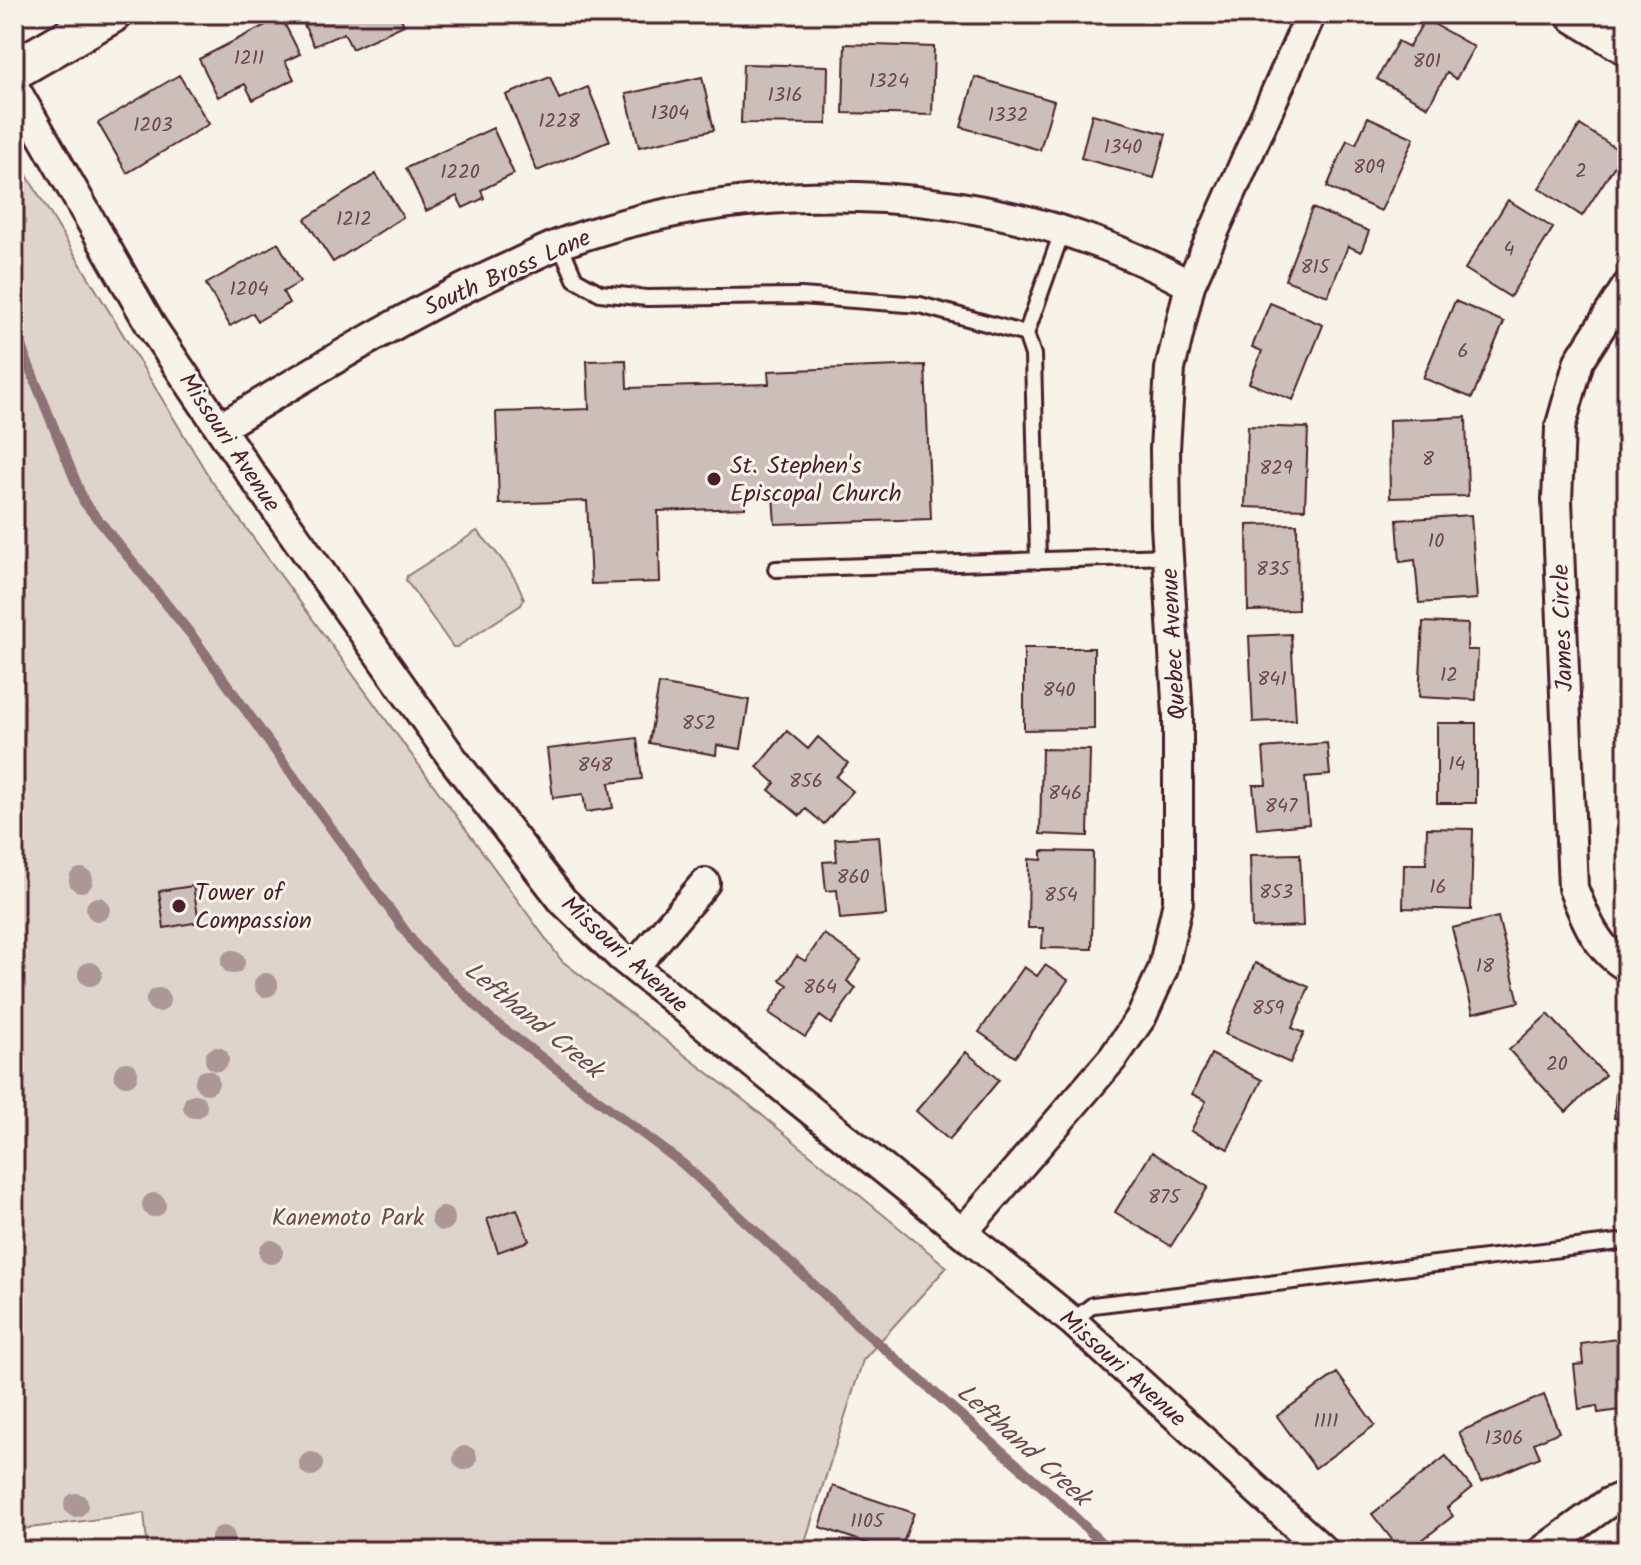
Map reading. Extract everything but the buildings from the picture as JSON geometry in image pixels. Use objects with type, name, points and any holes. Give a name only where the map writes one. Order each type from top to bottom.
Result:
[{"type":"street","points":[[14,70],[111,14]]},
{"type":"street","name":"Quebec Avenue","points":[[963,1232],[1113,1058],[1142,1016],[1163,969],[1178,902],[1178,716],[1165,449],[1170,369],[1190,285],[1311,14]]},
{"type":"street","points":[[1576,14],[1627,45]]},
{"type":"street","name":"Missouri Avenue","points":[[14,87],[151,326],[244,464],[453,759],[563,901],[634,967],[1072,1321],[1324,1551]]},
{"type":"street","name":"South Bross Lane","points":[[221,427],[443,297],[560,244],[667,212],[770,198],[875,197],[977,209],[1062,232],[1190,285]]},
{"type":"street","name":"James Circle","points":[[1627,286],[1579,361],[1560,428],[1557,500],[1573,888],[1589,929],[1617,961],[1627,967]]},
{"type":"street","points":[[634,967],[705,883]]},
{"type":"street","points":[[1542,1551],[1608,1503],[1627,1495]]},
{"type":"lane","points":[[1038,561],[1033,355],[1026,334],[1062,232]]},
{"type":"lane","points":[[560,244],[575,279],[600,293],[647,298],[801,296],[920,305],[1026,334]]},
{"type":"lane","points":[[776,569],[1168,556]]},
{"type":"lane","points":[[1072,1321],[1093,1305],[1627,1241]]},
{"type":"green space","name":"Kanemoto Park","points":[[14,154],[211,480],[562,961],[746,1102],[947,1267],[863,1360],[802,1551],[148,1551],[144,1513],[14,1530]]},
{"type":"green space","points":[[477,531],[498,554],[524,599],[521,605],[453,647],[406,580],[407,576]]},
{"type":"waterway","name":"Lefthand Creek","points":[[14,329],[84,502],[193,637],[416,946],[489,1018],[683,1164],[864,1331],[1052,1495],[1110,1551]]},
{"type":"place","name":"St. Stephen's Episcopal Church","points":[[714,479]]},
{"type":"place","name":"Tower of Compassion","points":[[179,906]]}]
